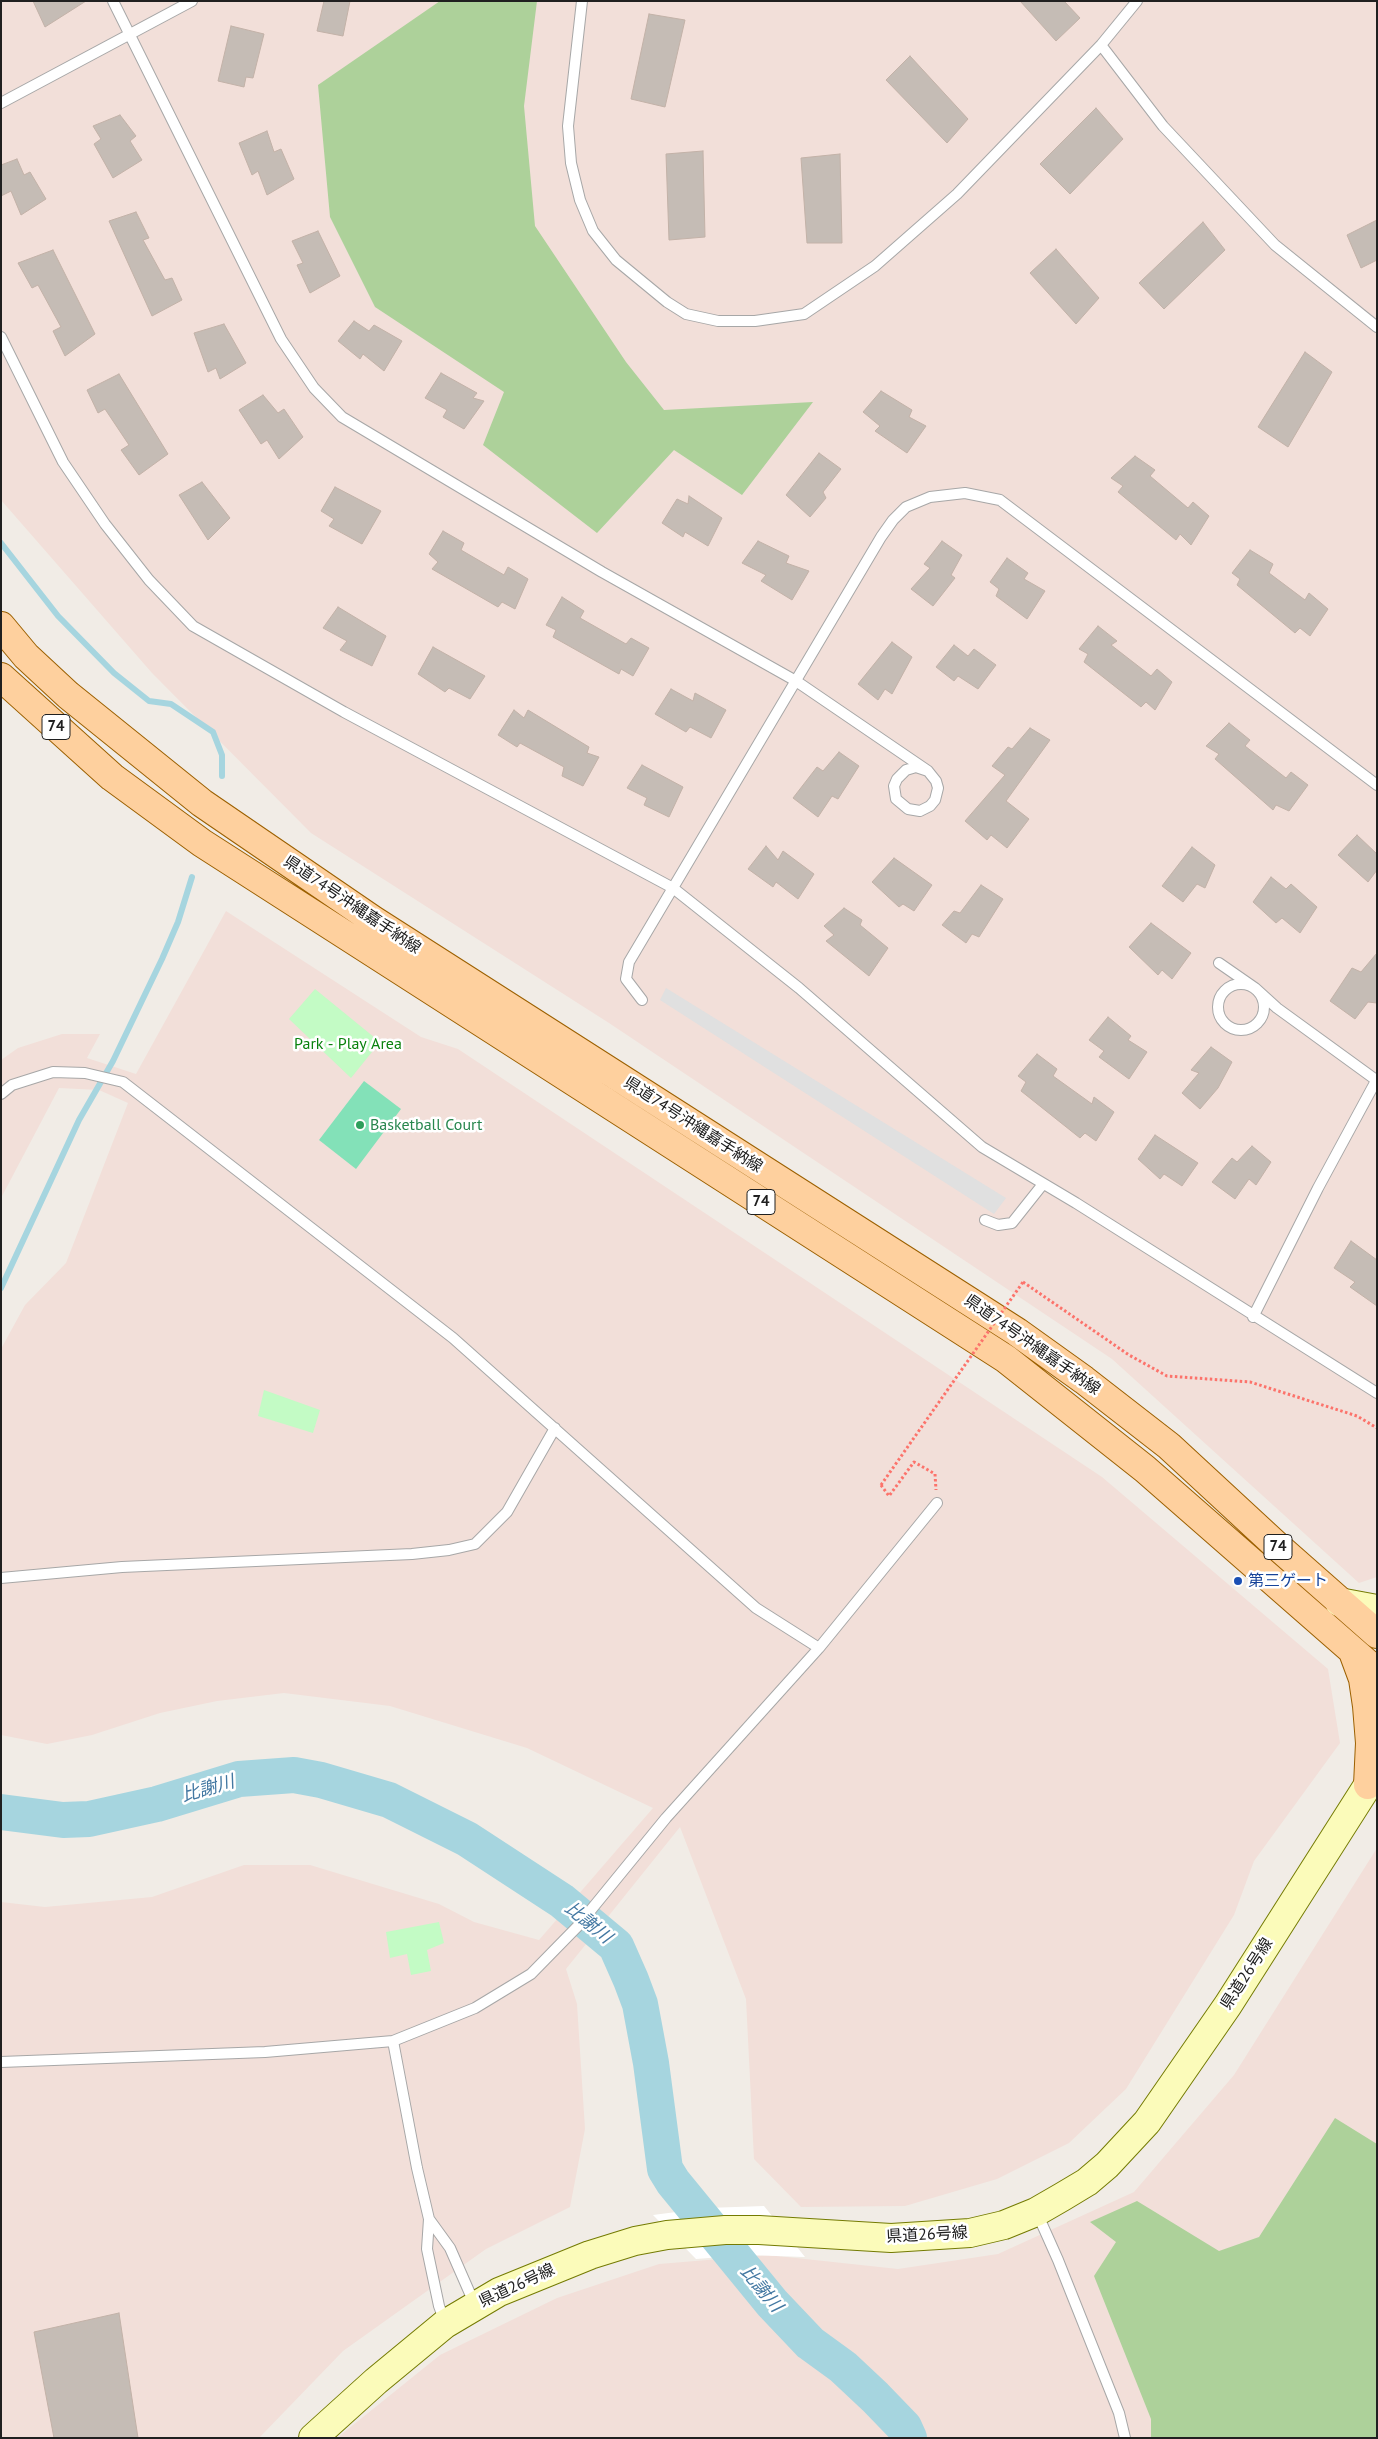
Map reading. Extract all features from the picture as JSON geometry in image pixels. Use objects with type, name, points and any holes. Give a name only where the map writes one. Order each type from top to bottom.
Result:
[{"type":"main road","name":"県道74号沖縄嘉手納線","points":[[1,626],[26,656],[75,701],[202,803],[373,920],[1018,1332],[1169,1446],[1339,1602],[1377,1634]]},
{"type":"main road","points":[[1,675],[26,656]]},
{"type":"main road","name":"県道74号沖縄嘉手納線","points":[[1,675],[112,777],[202,843],[1006,1359],[1145,1468],[1377,1672]]},
{"type":"main road","points":[[1339,1602],[1377,1609]]},
{"type":"main road","points":[[1353,1652],[1363,1679],[1367,1706],[1372,1778]]},
{"type":"main road","name":"県道26号線","points":[[313,2438],[376,2381],[446,2324],[475,2305],[567,2263],[636,2241],[667,2235],[726,2230],[891,2238],[970,2233],[1004,2224],[1036,2212],[1087,2182],[1126,2147],[1147,2122],[1228,2005],[1372,1778]]},
{"type":"lane","points":[[113,1],[281,338],[314,388],[342,417],[602,572],[796,680],[928,771],[936,781],[938,788],[935,800],[930,806],[916,811],[908,809],[899,803],[894,786],[899,774],[916,767],[928,771]]},
{"type":"lane","points":[[1,102],[130,36],[192,1]]},
{"type":"lane","points":[[582,1],[568,126],[571,163],[580,200],[593,231],[616,260],[667,302],[686,314],[718,321],[755,321],[804,314],[876,266],[957,194],[1101,45],[1137,1]]},
{"type":"lane","points":[[1101,45],[1163,126],[1275,245],[1377,327]]},
{"type":"lane","points":[[1,337],[63,462],[105,524],[149,580],[193,626],[344,712],[673,888],[799,988],[982,1147],[1377,1393]]},
{"type":"lane","points":[[642,1000],[626,979],[629,962],[893,520],[906,507],[930,497],[965,493],[1000,500],[1377,785]]},
{"type":"lane","points":[[1220,963],[1277,1008],[1377,1079],[1318,1188],[1253,1317]]},
{"type":"lane","points":[[1237,985],[1254,988],[1263,998],[1262,1017],[1256,1026],[1244,1030],[1229,1026],[1219,1013],[1220,998],[1225,991],[1237,985]]},
{"type":"lane","points":[[1,1094],[12,1085],[53,1072],[85,1073],[123,1082],[454,1338],[756,1608],[819,1648]]},
{"type":"lane","points":[[985,1220],[998,1225],[1012,1223],[1044,1184]]},
{"type":"lane","points":[[1,1578],[122,1567],[412,1554],[448,1550],[475,1544],[508,1512],[554,1428]]},
{"type":"lane","points":[[1,2062],[265,2052],[393,2041],[474,2008],[531,1974],[577,1927],[666,1818],[819,1648],[937,1503]]},
{"type":"lane","points":[[393,2041],[417,2168],[429,2219],[427,2249],[439,2306],[446,2324]]},
{"type":"lane","points":[[1036,2212],[1058,2260],[1119,2413],[1125,2438]]},
{"type":"lane","points":[[429,2219],[450,2248],[475,2305]]},
{"type":"path","points":[[937,1503],[935,1474],[914,1462],[889,1496],[881,1485],[1023,1282],[1128,1354],[1167,1376],[1250,1382],[1357,1416],[1377,1428]]},
{"type":"shaded area","points":[[1,1],[1377,1],[1377,1577],[1359,1583],[1112,1359],[609,1023],[311,833],[152,673],[1,500]]},
{"type":"shaded area","points":[[226,911],[421,1037],[458,1049],[1102,1477],[1328,1669],[1340,1743],[1254,1861],[1234,1915],[1126,2089],[1069,2143],[997,2179],[905,2206],[801,2207],[754,2159],[746,1999],[680,1827],[566,1969],[577,2004],[585,2129],[570,2207],[486,2249],[343,2351],[259,2438],[1,2438],[1,1902],[45,1907],[152,1897],[244,1865],[310,1865],[439,1904],[474,1922],[539,1940],[653,1808],[527,1748],[390,1706],[284,1693],[217,1701],[160,1713],[92,1735],[47,1744],[1,1735],[1,1349],[25,1305],[66,1263],[128,1103],[99,1090],[59,1088],[1,1198],[1,1060],[18,1048],[62,1034],[100,1034],[87,1058],[136,1074]]},
{"type":"shaded area","points":[[666,988],[1006,1198],[994,1214],[660,1000]]},
{"type":"shaded area","points":[[1377,1848],[1377,2438],[337,2438],[440,2355],[557,2298],[659,2264],[768,2255],[898,2269],[998,2254],[1134,2192],[1234,2075]]},
{"type":"green space","points":[[440,1],[537,1],[524,106],[535,226],[626,362],[664,410],[813,402],[742,495],[674,450],[597,533],[483,445],[504,392],[375,307],[330,217],[318,85]]},
{"type":"green space","name":"Park - Play Area","points":[[315,989],[380,1042],[351,1078],[289,1019]]},
{"type":"green space","name":"Basketball Court","points":[[364,1081],[401,1109],[356,1169],[319,1140]]},
{"type":"green space","points":[[264,1390],[320,1410],[313,1433],[258,1416]]},
{"type":"green space","points":[[439,1922],[444,1943],[427,1950],[431,1971],[411,1975],[407,1954],[390,1958],[386,1932]]},
{"type":"green space","points":[[1335,2118],[1377,2144],[1377,2438],[1151,2438],[1151,2419],[1094,2276],[1116,2242],[1090,2222],[1137,2201],[1219,2251],[1259,2237]]},
{"type":"pier","points":[[764,2206],[805,2257],[747,2255],[696,2259],[653,2215],[707,2208]]},
{"type":"building","points":[[33,1],[86,1],[45,27]]},
{"type":"building","points":[[324,1],[350,1],[343,36],[317,31]]},
{"type":"building","points":[[1020,1],[1064,1],[1080,18],[1056,41]]},
{"type":"building","points":[[649,14],[685,20],[665,107],[631,99]]},
{"type":"building","points":[[231,26],[264,34],[253,78],[246,77],[244,87],[218,81]]},
{"type":"building","points":[[910,56],[968,119],[947,143],[886,80]]},
{"type":"building","points":[[1096,108],[1123,139],[1070,194],[1040,164]]},
{"type":"building","points":[[120,115],[136,136],[130,141],[142,160],[113,178],[94,144],[101,139],[93,126]]},
{"type":"building","points":[[267,131],[274,152],[281,149],[294,179],[267,195],[258,171],[252,175],[239,143]]},
{"type":"building","points":[[703,151],[705,237],[669,240],[666,154]]},
{"type":"building","points":[[840,154],[842,243],[807,243],[801,158]]},
{"type":"building","points":[[17,159],[24,175],[30,172],[46,199],[21,215],[11,191],[1,196],[1,165]]},
{"type":"building","points":[[136,212],[149,238],[143,240],[165,280],[172,278],[182,300],[152,316],[109,221]]},
{"type":"building","points":[[1377,220],[1377,260],[1361,268],[1347,235]]},
{"type":"building","points":[[1203,222],[1225,250],[1164,309],[1139,283]]},
{"type":"building","points":[[318,231],[340,276],[310,293],[297,265],[303,263],[292,241]]},
{"type":"building","points":[[1056,249],[1099,298],[1076,324],[1030,273]]},
{"type":"building","points":[[53,250],[95,334],[65,356],[53,331],[61,327],[38,285],[32,288],[18,263]]},
{"type":"building","points":[[354,321],[369,331],[374,325],[402,341],[384,371],[363,354],[360,359],[338,341]]},
{"type":"building","points":[[224,324],[246,363],[220,379],[216,368],[208,372],[194,333]]},
{"type":"building","points":[[1305,352],[1332,372],[1288,447],[1258,427]]},
{"type":"building","points":[[441,373],[477,393],[473,398],[484,401],[464,429],[443,417],[447,410],[425,398]]},
{"type":"building","points":[[119,374],[168,454],[139,475],[121,450],[129,445],[105,409],[98,413],[87,390]]},
{"type":"building","points":[[881,391],[912,410],[909,417],[926,426],[907,453],[875,431],[880,426],[863,412]]},
{"type":"building","points":[[263,395],[278,413],[284,409],[303,437],[279,459],[267,440],[261,444],[239,410]]},
{"type":"building","points":[[819,453],[841,469],[823,492],[826,498],[810,517],[786,495]]},
{"type":"building","points":[[1135,456],[1155,470],[1150,476],[1188,508],[1193,502],[1209,516],[1191,545],[1180,534],[1176,540],[1118,492],[1123,486],[1111,478]]},
{"type":"building","points":[[202,482],[230,518],[208,540],[179,495]]},
{"type":"building","points":[[335,487],[381,511],[362,544],[329,526],[334,519],[321,511]]},
{"type":"building","points":[[689,496],[722,518],[708,546],[685,532],[683,537],[662,523],[677,499],[688,504]]},
{"type":"building","points":[[443,531],[464,543],[461,550],[504,575],[508,567],[528,579],[515,609],[502,602],[498,607],[432,569],[438,562],[429,554]]},
{"type":"building","points":[[758,541],[789,556],[786,563],[809,571],[792,600],[761,581],[766,575],[742,563]]},
{"type":"building","points":[[942,541],[962,555],[951,575],[955,578],[933,606],[911,589],[930,568],[924,564]]},
{"type":"building","points":[[1250,550],[1273,564],[1269,573],[1305,600],[1309,593],[1328,609],[1310,636],[1300,628],[1295,633],[1237,585],[1240,579],[1232,573]]},
{"type":"building","points":[[1007,558],[1028,573],[1024,579],[1045,591],[1027,619],[996,596],[999,589],[990,582]]},
{"type":"building","points":[[562,597],[584,611],[580,618],[626,644],[631,638],[649,648],[633,676],[621,669],[619,674],[553,637],[556,630],[546,625]]},
{"type":"building","points":[[338,607],[386,636],[372,666],[340,650],[347,641],[323,628]]},
{"type":"building","points":[[1098,626],[1117,641],[1111,645],[1151,676],[1157,669],[1172,682],[1155,710],[1146,702],[1141,707],[1084,662],[1088,654],[1079,649]]},
{"type":"building","points":[[892,642],[912,657],[892,694],[885,689],[878,700],[858,684]]},
{"type":"building","points":[[954,645],[968,656],[974,649],[996,665],[978,689],[958,676],[954,681],[936,667]]},
{"type":"building","points":[[433,647],[485,676],[470,699],[449,688],[445,692],[418,674]]},
{"type":"building","points":[[671,689],[693,701],[695,693],[726,710],[711,738],[690,727],[686,732],[655,714]]},
{"type":"building","points":[[514,710],[524,718],[528,710],[589,747],[587,753],[599,757],[583,786],[562,776],[564,767],[520,743],[517,747],[498,735]]},
{"type":"building","points":[[1229,723],[1250,740],[1245,746],[1286,778],[1291,772],[1308,785],[1289,811],[1276,805],[1273,810],[1215,759],[1219,754],[1206,746]]},
{"type":"building","points":[[1030,728],[1050,740],[1006,801],[1029,819],[1007,848],[991,835],[987,840],[965,821],[1005,775],[992,766],[1008,747],[1012,749]]},
{"type":"building","points":[[839,752],[859,766],[838,799],[832,796],[818,817],[793,798],[817,767],[823,771]]},
{"type":"building","points":[[642,765],[683,787],[669,817],[644,805],[647,798],[627,788]]},
{"type":"building","points":[[1357,835],[1377,854],[1377,870],[1368,882],[1338,855]]},
{"type":"building","points":[[766,846],[778,860],[783,851],[814,874],[798,899],[776,882],[773,887],[748,869]]},
{"type":"building","points":[[1192,847],[1215,865],[1205,888],[1197,884],[1183,902],[1162,886]]},
{"type":"building","points":[[894,858],[932,885],[914,911],[903,904],[899,907],[872,882]]},
{"type":"building","points":[[1271,877],[1286,889],[1291,884],[1317,907],[1300,933],[1282,918],[1276,923],[1253,902]]},
{"type":"building","points":[[981,885],[1003,899],[979,937],[972,934],[966,943],[942,925],[954,911],[960,913]]},
{"type":"building","points":[[844,908],[862,920],[860,925],[888,948],[869,976],[826,941],[834,935],[824,926]]},
{"type":"building","points":[[1151,923],[1191,953],[1172,979],[1162,970],[1158,975],[1129,947]]},
{"type":"building","points":[[1377,953],[1377,1003],[1368,1002],[1355,1019],[1330,1001],[1352,968],[1361,972]]},
{"type":"building","points":[[1108,1017],[1131,1036],[1128,1040],[1147,1052],[1129,1079],[1099,1057],[1104,1051],[1089,1040]]},
{"type":"building","points":[[1211,1047],[1232,1062],[1218,1088],[1200,1109],[1182,1093],[1199,1073],[1191,1070]]},
{"type":"building","points":[[1037,1054],[1057,1069],[1053,1076],[1092,1104],[1094,1097],[1114,1112],[1096,1141],[1085,1133],[1080,1138],[1021,1091],[1026,1082],[1018,1076]]},
{"type":"building","points":[[1155,1135],[1198,1163],[1182,1186],[1164,1174],[1160,1179],[1138,1159]]},
{"type":"building","points":[[1252,1146],[1271,1162],[1256,1185],[1249,1179],[1235,1199],[1212,1182],[1232,1158],[1237,1162]]},
{"type":"building","points":[[1351,1241],[1377,1260],[1377,1306],[1350,1287],[1355,1282],[1334,1268]]},
{"type":"building","points":[[119,2313],[138,2438],[54,2438],[34,2332]]},
{"type":"waterway","points":[[1,543],[58,616],[114,673],[149,701],[171,704],[213,732],[222,755],[222,776]]},
{"type":"waterway","points":[[1,1288],[79,1120],[113,1061],[162,959],[178,922],[192,877]]},
{"type":"waterway","name":"比謝川","points":[[1,1812],[63,1820],[89,1819],[157,1804],[239,1779],[294,1775],[321,1780],[389,1800],[467,1839],[562,1901],[616,1946],[631,1980],[640,2004],[651,2063],[665,2169],[673,2182],[772,2303],[810,2343],[843,2367],[875,2397],[904,2427],[909,2438]]},
{"type":"place","name":"Basketball Court","points":[[360,1125]]},
{"type":"place","name":"第三ゲート","points":[[1238,1581]]}]
